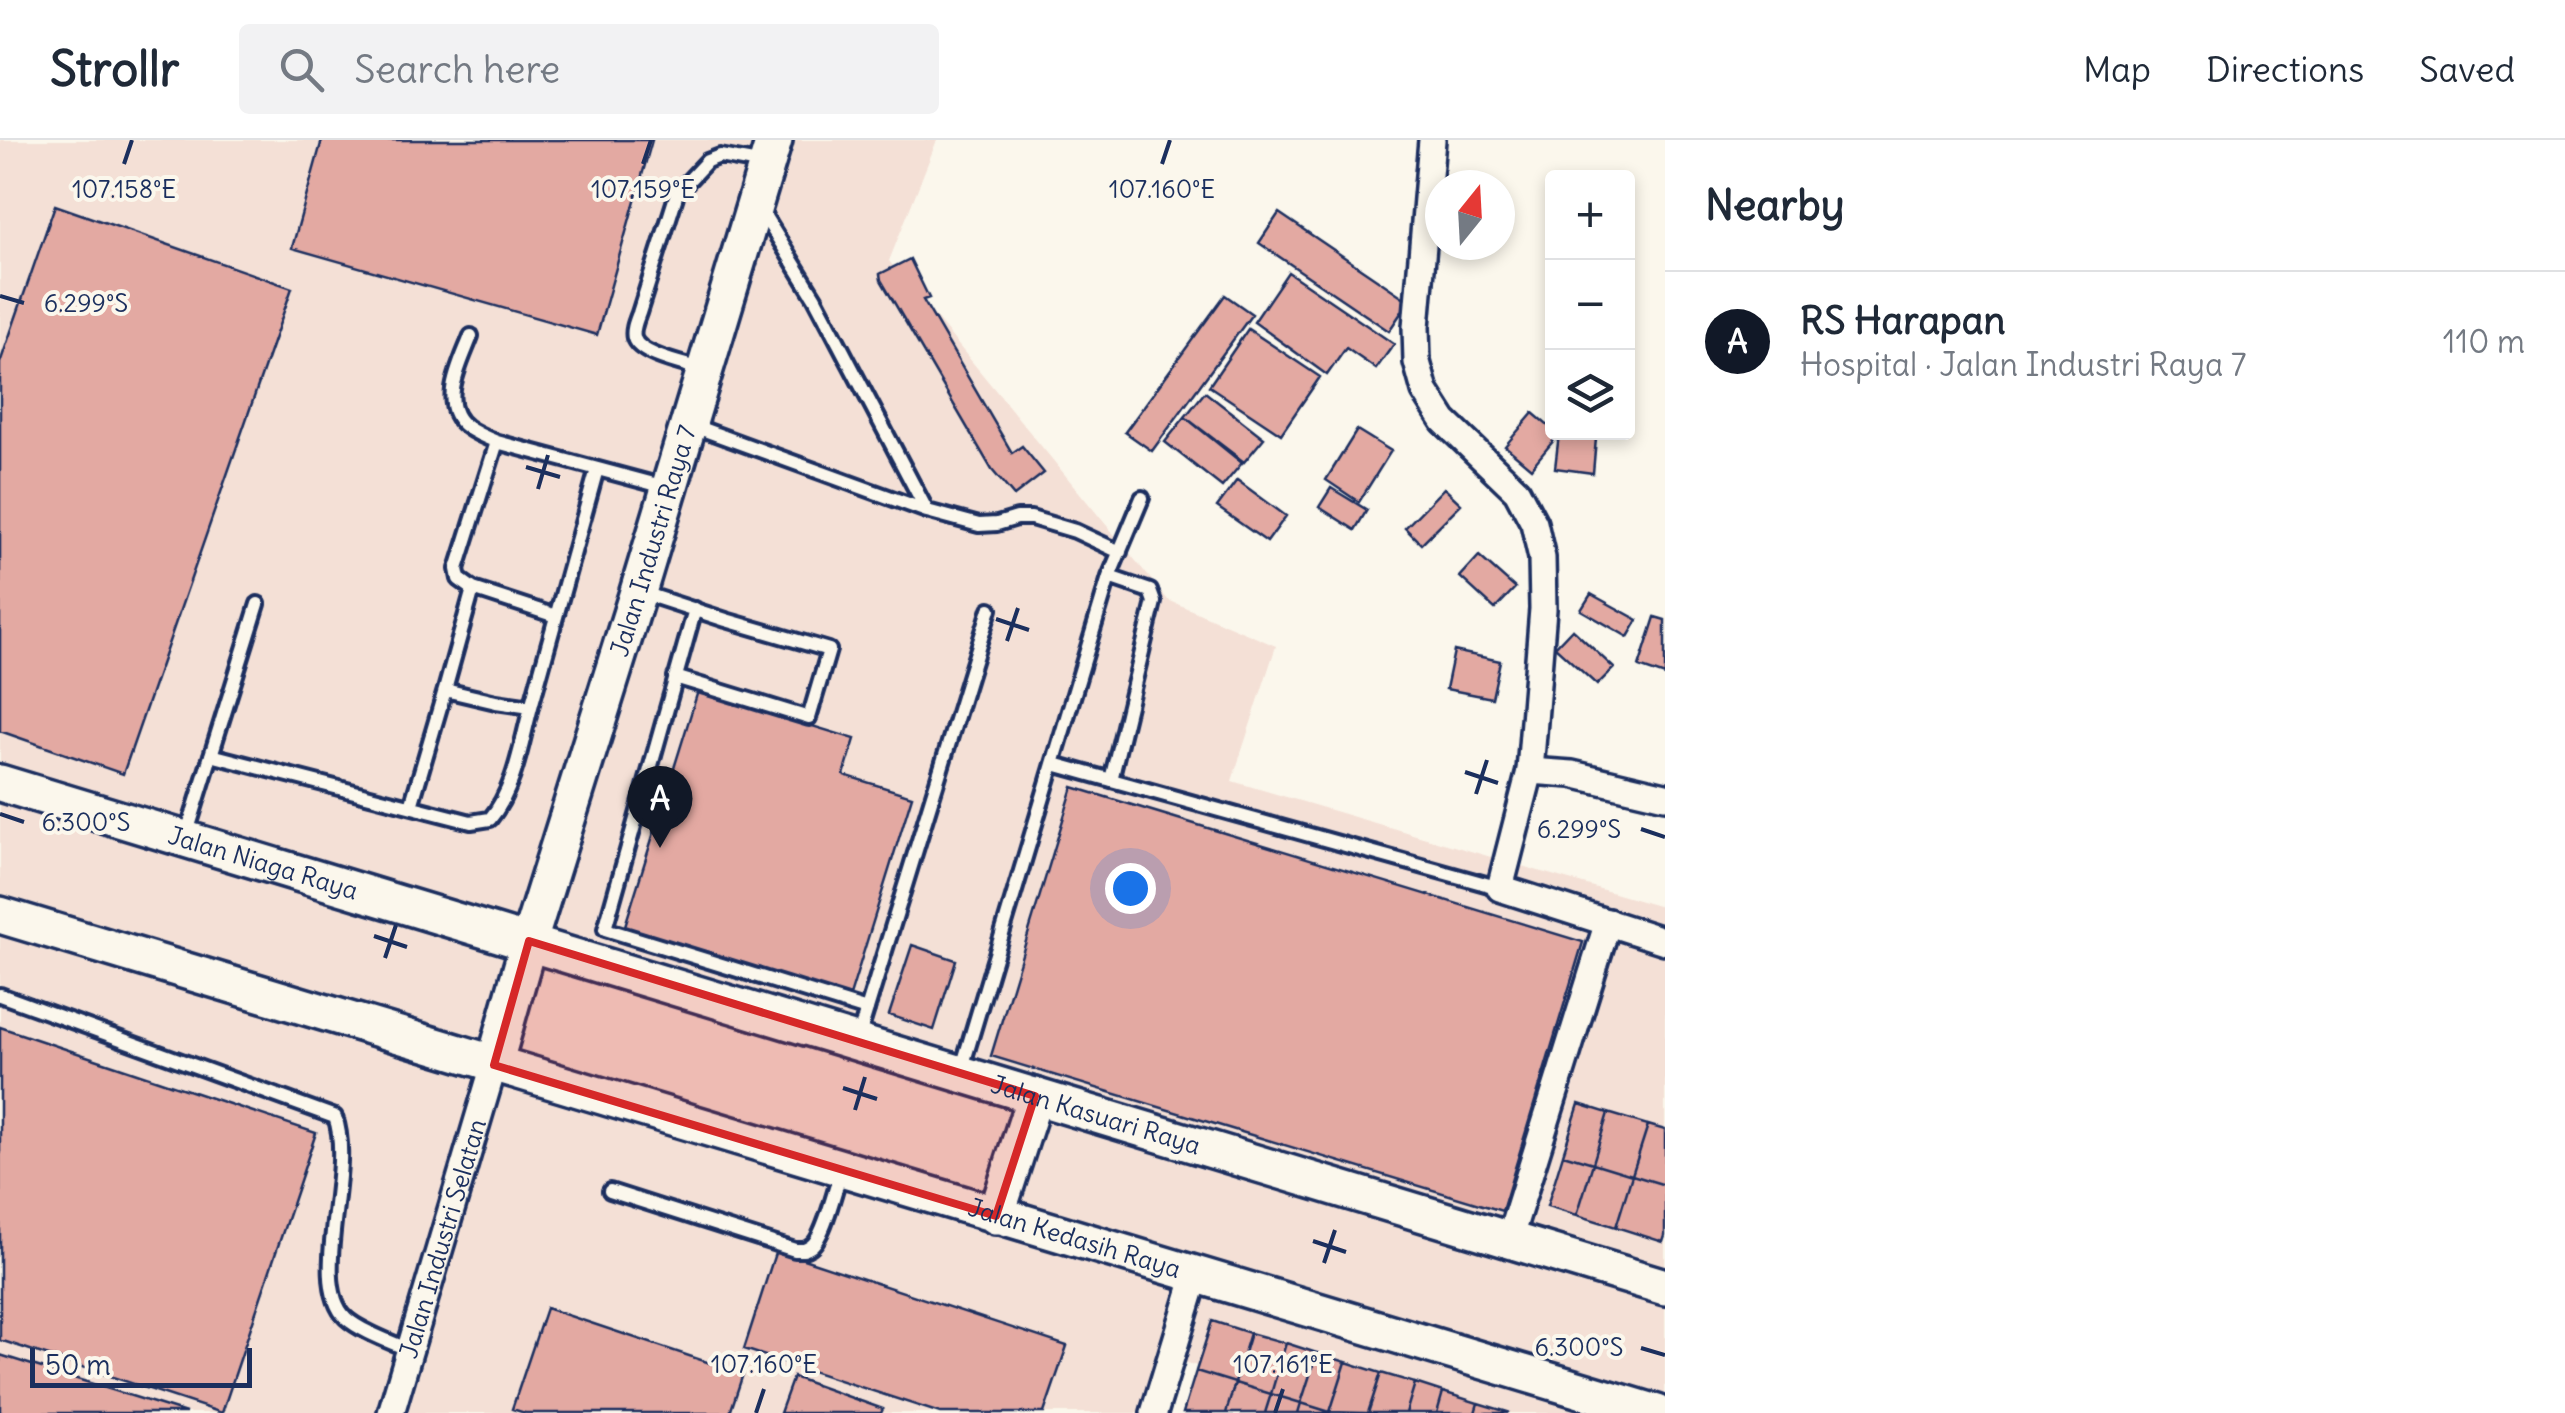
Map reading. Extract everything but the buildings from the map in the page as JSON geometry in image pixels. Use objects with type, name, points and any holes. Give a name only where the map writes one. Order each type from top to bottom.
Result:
[{"type":"main road","name":"Jalan Industri Raya 7","points":[[494,1065],[528,942],[771,152]]},
{"type":"main road","name":"Jalan Niaga Raya","points":[[0,783],[528,942]]},
{"type":"main road","points":[[0,915],[494,1065]]},
{"type":"main road","name":"Jalan Kasuari Raya","points":[[528,942],[862,1026],[960,1074],[1665,1287]]},
{"type":"main road","name":"Jalan Kedasih Raya","points":[[494,1065],[1657,1413]]},
{"type":"main road","points":[[996,1216],[1035,1096]]},
{"type":"street","points":[[1432,140],[1416,327],[1425,392],[1444,421],[1517,491],[1534,523],[1542,558],[1543,609],[1530,771],[1500,888],[1665,942]]},
{"type":"street","points":[[1530,771],[1572,774],[1665,796]]},
{"type":"street","points":[[1508,1240],[1608,922]]},
{"type":"street","name":"Jalan Industri Selatan","points":[[391,1413],[494,1065]]},
{"type":"street","points":[[1154,1413],[1196,1275]]},
{"type":"lane","points":[[704,370],[641,348],[634,341],[633,332],[677,193],[707,161],[720,156],[771,152]]},
{"type":"lane","points":[[755,202],[815,298],[927,511]]},
{"type":"lane","points":[[471,336],[452,398],[453,413],[467,427],[496,442],[668,488]]},
{"type":"lane","points":[[687,424],[927,511],[979,525],[1032,518],[1074,531],[1120,552]]},
{"type":"lane","points":[[496,442],[458,569],[459,579],[473,589],[556,616]]},
{"type":"lane","points":[[211,755],[471,822],[490,819],[508,790],[597,469]]},
{"type":"lane","points":[[960,1074],[1109,576],[1142,498]]},
{"type":"lane","points":[[1109,576],[1150,592],[1154,602],[1112,780]]},
{"type":"lane","points":[[412,806],[473,589]]},
{"type":"lane","points":[[638,592],[829,650],[809,718],[675,677]]},
{"type":"lane","points":[[186,839],[258,604]]},
{"type":"lane","points":[[695,609],[605,930],[862,1026],[990,609]]},
{"type":"lane","points":[[445,690],[531,707]]},
{"type":"lane","points":[[1054,764],[1500,888]]},
{"type":"lane","points":[[0,995],[335,1117],[340,1131],[341,1173],[330,1268],[332,1294],[345,1317],[409,1350]]},
{"type":"lane","points":[[610,1191],[794,1250],[806,1250],[815,1244],[820,1233],[842,1169]]},
{"type":"highlighted area","points":[[529,941],[1035,1096],[996,1216],[494,1065]]},
{"type":"shaded area","points":[[0,140],[937,140],[889,261],[1168,600],[1276,646],[1232,781],[1665,908],[1665,1413],[1348,1413],[1158,1354],[1141,1413],[0,1413]]},
{"type":"place","name":"RS Harapan","points":[[660,848]]}]
